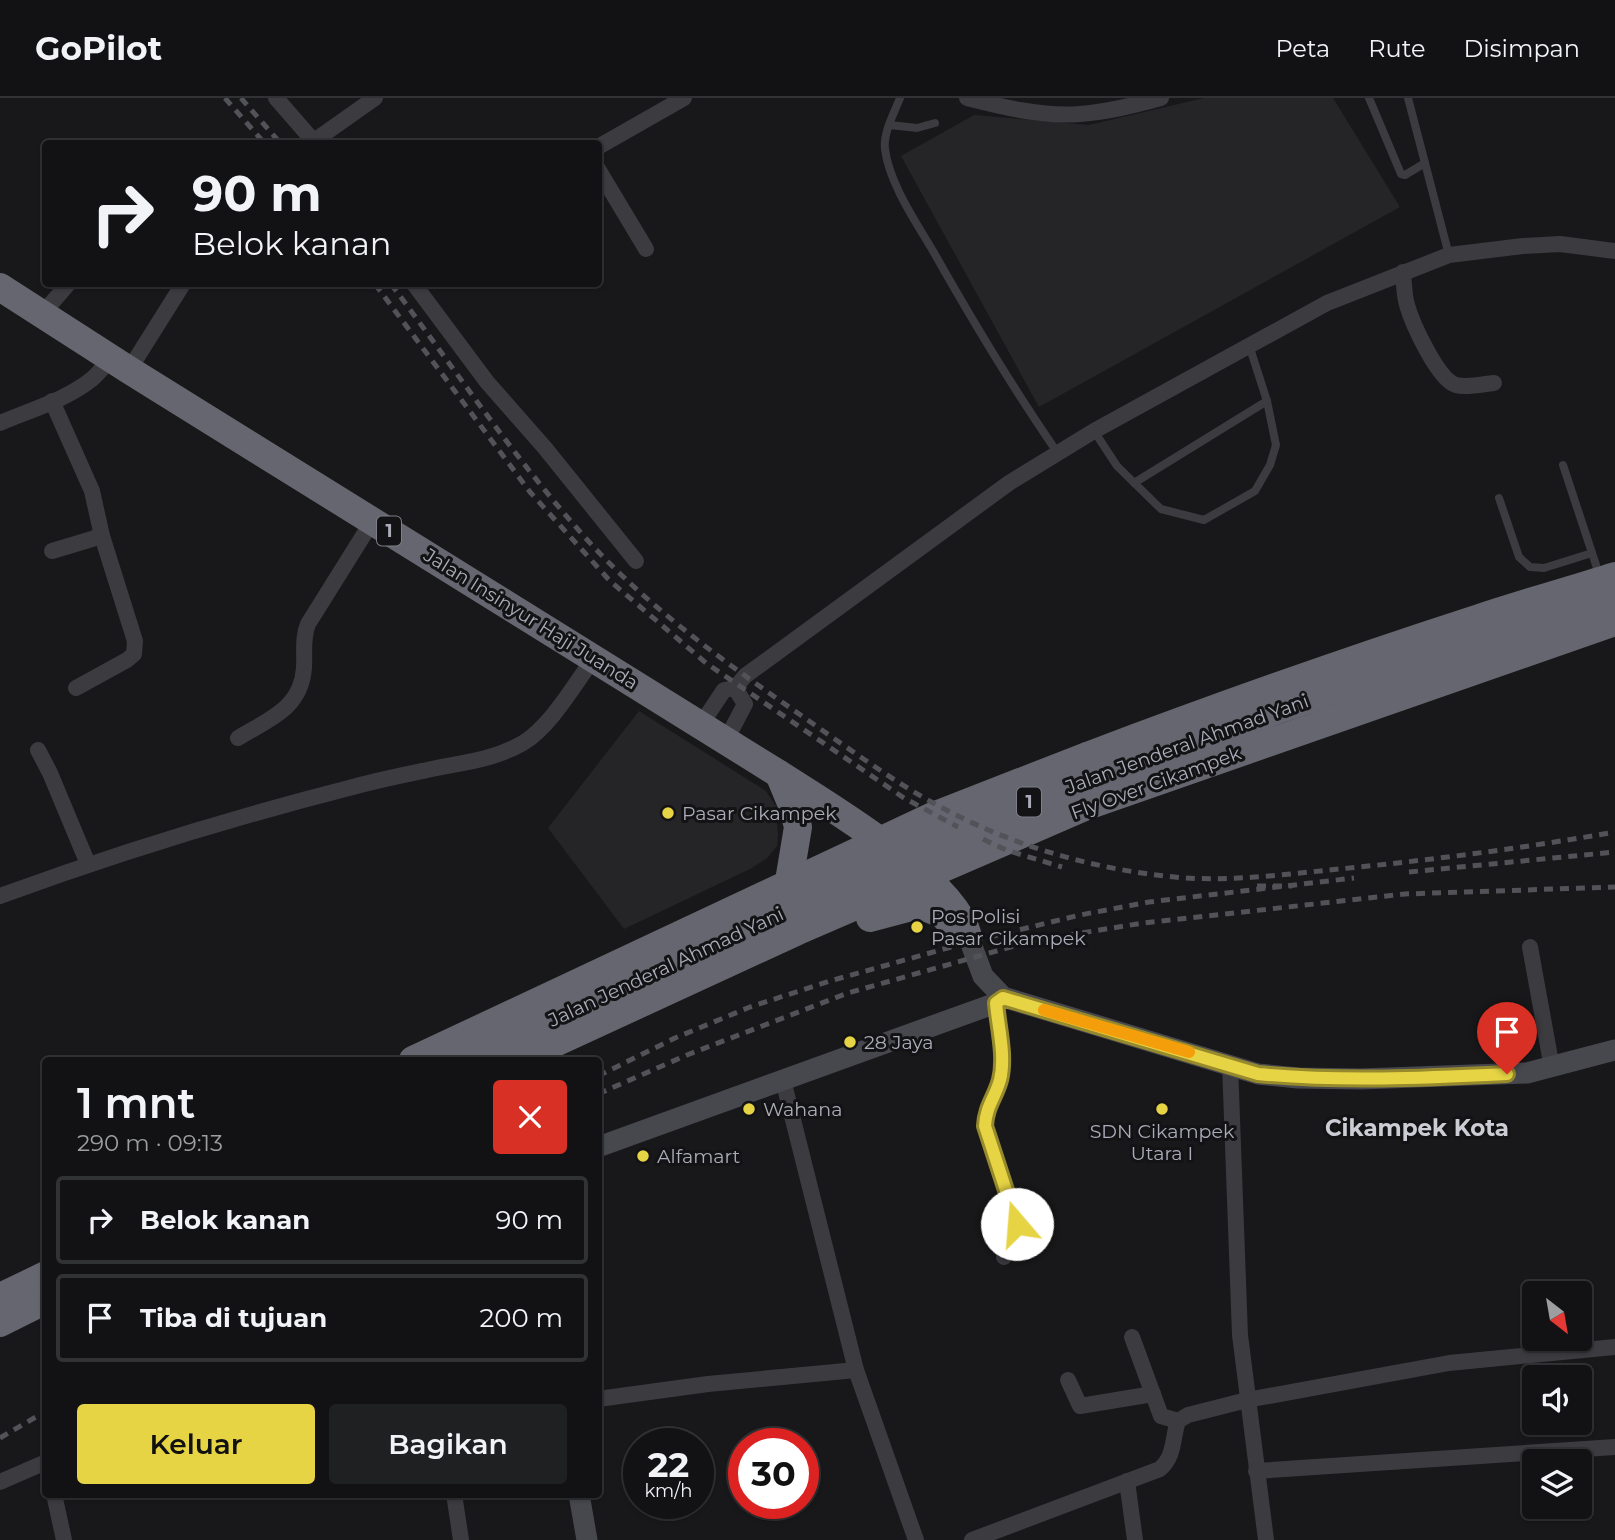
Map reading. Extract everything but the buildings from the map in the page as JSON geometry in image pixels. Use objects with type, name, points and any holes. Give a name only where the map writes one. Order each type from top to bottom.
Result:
[{"type":"highway","name":"Jalan Insinyur Haji Juanda","points":[[0,287],[881,840],[953,905],[967,933]]},
{"type":"highway","points":[[419,1057],[946,810],[1191,716],[1314,673],[1475,619],[1610,584]]},
{"type":"highway","name":"Jalan Jenderal Ahmad Yani","points":[[472,1057],[938,842],[1036,800],[1610,584]]},
{"type":"highway","name":"Fly Over Cikampek","points":[[525,1057],[798,931],[1087,806],[1615,622]]},
{"type":"highway","points":[[1087,756],[1082,787],[1095,807],[1107,813],[1130,810],[1615,640]]},
{"type":"highway","points":[[779,774],[798,827],[787,885],[787,904],[794,922],[801,929],[826,937]]},
{"type":"highway","points":[[870,918],[928,881]]},
{"type":"highway","points":[[563,1057],[648,1016],[870,918],[919,905],[942,914],[956,930],[967,933]]},
{"type":"highway","points":[[0,1297],[42,1277]]},
{"type":"highway","points":[[0,1323],[42,1302]]},
{"type":"street","points":[[276,98],[313,140]]},
{"type":"street","points":[[318,140],[375,98]]},
{"type":"street","points":[[602,145],[684,98]]},
{"type":"street","points":[[967,98],[1044,113],[1080,114],[1161,98]]},
{"type":"street","points":[[602,176],[646,249]]},
{"type":"street","points":[[700,726],[724,690],[735,688],[745,676],[1009,483],[1094,431],[1327,303],[1450,255],[1560,244],[1615,251]]},
{"type":"street","points":[[1403,272],[1412,319],[1436,365],[1447,379],[1457,385],[1494,383]]},
{"type":"street","points":[[43,313],[65,287]]},
{"type":"street","points":[[0,423],[52,401],[120,364],[181,287]]},
{"type":"street","points":[[416,287],[487,382],[545,448],[636,561]]},
{"type":"street","points":[[52,401],[92,491],[102,536],[135,648],[127,660],[76,688]]},
{"type":"street","points":[[238,738],[279,714],[297,696],[304,670],[304,634],[308,624],[373,520]]},
{"type":"street","points":[[52,551],[102,536]]},
{"type":"street","points":[[0,896],[88,864],[288,803],[368,783],[475,762],[504,752],[525,741],[543,726],[594,658]]},
{"type":"street","points":[[725,742],[745,704],[735,688]]},
{"type":"street","points":[[38,750],[88,864]]},
{"type":"street","points":[[967,933],[983,976],[1000,1000],[1000,1080],[985,1112],[985,1126],[1017,1224],[1004,1257]]},
{"type":"street","points":[[1530,947],[1552,1068]]},
{"type":"street","points":[[602,1146],[1000,1000],[1258,1074],[1361,1079],[1527,1073],[1615,1050]]},
{"type":"street","points":[[1230,1064],[1240,1335],[1266,1540]]},
{"type":"street","points":[[783,1080],[856,1370],[916,1540]]},
{"type":"street","points":[[1132,1338],[1161,1416],[1178,1421],[1188,1415],[1247,1400],[1450,1363],[1615,1347]]},
{"type":"street","points":[[602,1398],[708,1384],[856,1370]]},
{"type":"street","points":[[1068,1380],[1080,1406],[1153,1394]]},
{"type":"street","points":[[972,1540],[1160,1469],[1167,1463],[1173,1451],[1178,1421]]},
{"type":"street","points":[[1256,1471],[1615,1451]]},
{"type":"street","points":[[0,1482],[42,1464]]},
{"type":"street","points":[[1128,1481],[1135,1540]]},
{"type":"street","points":[[55,1498],[64,1540]]},
{"type":"street","points":[[455,1498],[461,1540]]},
{"type":"street","points":[[580,1498],[587,1540]]},
{"type":"lane","points":[[900,98],[885,146],[890,171],[982,338],[1057,452]]},
{"type":"lane","points":[[1369,98],[1401,174],[1405,176],[1425,163]]},
{"type":"lane","points":[[1408,98],[1450,255]]},
{"type":"lane","points":[[890,125],[917,128],[934,123]]},
{"type":"lane","points":[[1094,431],[1117,466],[1161,509],[1204,520],[1255,491],[1270,465],[1276,445],[1266,401],[1248,345]]},
{"type":"lane","points":[[1134,483],[1266,401]]},
{"type":"lane","points":[[1563,465],[1592,553],[1610,584]]},
{"type":"lane","points":[[1499,498],[1519,557],[1530,568],[1544,568],[1592,553]]},
{"type":"shaded area","points":[[1204,98],[1333,98],[1400,207],[1039,407],[901,156],[974,115],[1089,125]]},
{"type":"shaded area","name":"Pasar Cikampek","points":[[639,711],[766,791],[776,806],[778,836],[777,846],[767,858],[752,868],[624,929],[548,828]]},
{"type":"railway","points":[[225,98],[262,140]]},
{"type":"railway","points":[[241,98],[278,140]]},
{"type":"railway","points":[[377,287],[530,492],[610,581],[706,663],[904,798],[958,827]]},
{"type":"railway","points":[[393,287],[531,473],[582,534],[629,582],[707,647],[789,707],[898,782],[965,820],[1000,835],[1073,859],[1148,874],[1205,879],[1409,862],[1615,832]]},
{"type":"railway","points":[[983,839],[1006,850],[1062,867]]},
{"type":"railway","points":[[1409,872],[1615,852]]},
{"type":"railway","points":[[602,1074],[675,1038],[750,1007],[830,981],[969,942],[1080,915],[1149,902],[1354,878]]},
{"type":"railway","points":[[1257,886],[1292,886]]},
{"type":"railway","points":[[602,1092],[687,1055],[848,993],[1032,941],[1143,923],[1405,894],[1615,887]]},
{"type":"railway","points":[[0,1438],[42,1413]]},
{"type":"slow traffic","points":[[1044,1010],[1189,1052]]},
{"type":"place","name":"Pasar Cikampek","points":[[668,813]]},
{"type":"place","name":"Pos Polisi Pasar Cikampek","points":[[917,927]]},
{"type":"place","name":"28 Jaya","points":[[850,1042]]},
{"type":"place","name":"Wahana","points":[[749,1109]]},
{"type":"place","name":"SDN Cikampek Utara I","points":[[1162,1109]]},
{"type":"place","name":"Alfamart","points":[[643,1156]]},
{"type":"district","name":"Cikampek Kota","points":[[1417,1128]]},
{"type":"route","points":[[1017,1224],[985,1126],[985,1112],[1000,1080],[996,1003],[1003,998],[1258,1074],[1361,1079],[1507,1074]]}]
